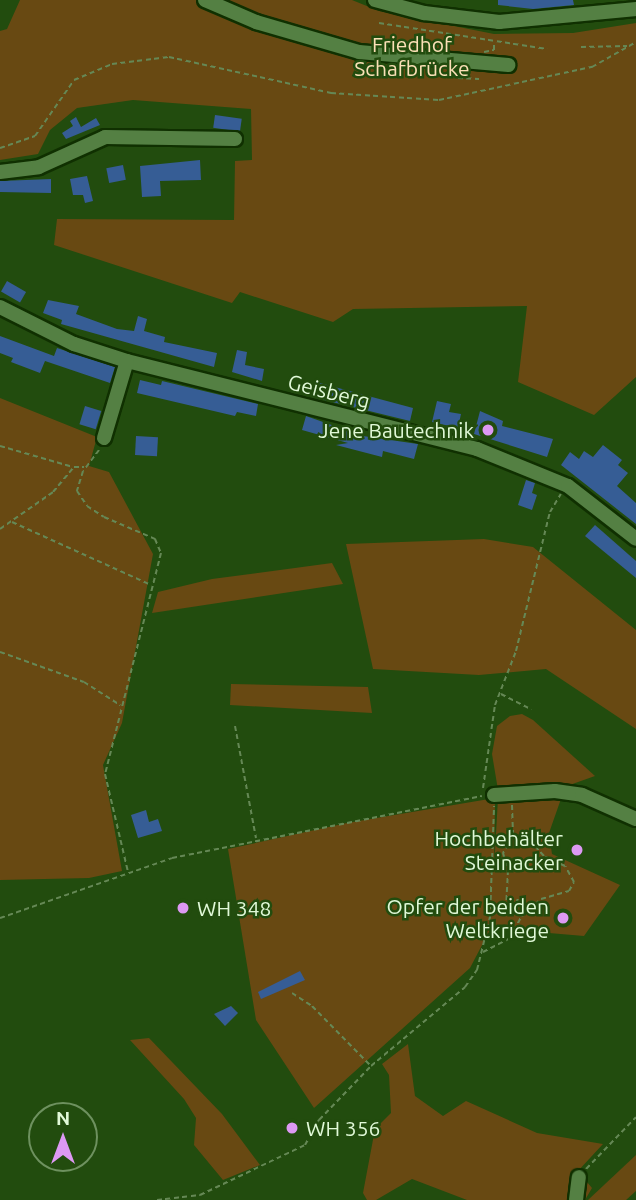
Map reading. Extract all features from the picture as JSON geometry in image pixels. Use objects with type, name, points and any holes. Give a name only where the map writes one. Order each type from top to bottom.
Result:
[{"type":"street","points":[[205,0],[256,22],[343,48],[508,65]]},
{"type":"street","points":[[375,0],[424,13],[499,22],[636,9]]},
{"type":"street","points":[[0,172],[39,167],[105,136],[235,139]]},
{"type":"street","name":"Geisberg","points":[[0,307],[74,344],[127,361],[477,449],[569,486],[636,539]]},
{"type":"street","points":[[104,438],[127,361]]},
{"type":"street","points":[[488,795],[555,791],[582,795],[636,819]]},
{"type":"street","points":[[576,1200],[579,1177]]},
{"type":"path","points":[[379,23],[547,48]]},
{"type":"path","points":[[0,148],[36,136],[74,80],[112,64],[169,57],[331,93],[439,100],[592,67],[636,42]]},
{"type":"path","points":[[581,47],[628,46]]},
{"type":"path","points":[[459,61],[458,78],[479,79]]},
{"type":"path","points":[[104,438],[86,467],[77,491],[88,506],[155,539],[161,553],[120,706],[105,774],[128,873]]},
{"type":"path","points":[[0,446],[74,467],[86,467]]},
{"type":"path","points":[[0,529],[53,492],[74,467]]},
{"type":"path","points":[[157,1200],[200,1195],[305,1145],[319,1120],[371,1066],[465,987],[482,952],[490,917],[487,744],[500,694],[516,651],[550,512],[569,486]]},
{"type":"path","points":[[12,522],[153,586]]},
{"type":"path","points":[[0,652],[84,682],[120,706]]},
{"type":"path","points":[[500,694],[531,709]]},
{"type":"path","points":[[235,726],[257,839]]},
{"type":"path","points":[[0,918],[172,858],[488,795]]},
{"type":"path","points":[[512,804],[513,837],[503,853],[508,870],[506,904],[513,913],[522,916]]},
{"type":"path","points":[[482,952],[510,938],[522,916],[541,900],[569,891],[574,882],[565,866],[544,856],[528,839],[513,837]]},
{"type":"path","points":[[513,913],[518,898]]},
{"type":"path","points":[[292,993],[312,1006],[371,1066]]},
{"type":"path","points":[[579,1177],[636,1117]]},
{"type":"path","points":[[200,1195],[200,1200]]},
{"type":"green space","name":"Friedhof Schafbrücke","points":[[20,0],[352,0],[379,11],[494,34],[573,33],[636,23],[636,377],[594,415],[518,382],[527,306],[353,309],[333,322],[240,292],[232,303],[54,245],[57,219],[234,220],[235,161],[252,160],[251,109],[133,100],[77,108],[50,130],[38,154],[0,160],[0,31],[7,29]]},
{"type":"green space","points":[[0,398],[97,437],[89,466],[109,472],[153,554],[122,723],[103,765],[122,871],[89,878],[0,880]]},
{"type":"green space","points":[[484,539],[533,547],[636,630],[636,729],[546,669],[479,675],[373,669],[346,544]]},
{"type":"green space","points":[[332,563],[343,584],[152,613],[158,592],[212,579]]},
{"type":"green space","points":[[231,684],[368,687],[372,713],[230,705]]},
{"type":"green space","points":[[522,714],[533,720],[595,776],[564,787],[498,790],[492,754],[497,726],[510,716]]},
{"type":"green space","points":[[562,796],[549,833],[552,854],[620,885],[584,936],[491,928],[470,968],[314,1108],[256,1020],[228,849],[347,823],[495,798],[494,869],[498,798]]},
{"type":"green space","points":[[149,1038],[222,1114],[260,1165],[223,1180],[194,1145],[196,1118],[184,1099],[130,1040]]},
{"type":"green space","points":[[408,1044],[415,1096],[443,1116],[466,1101],[537,1133],[603,1144],[578,1171],[592,1188],[585,1200],[467,1200],[412,1179],[376,1200],[367,1200],[363,1193],[375,1129],[391,1113],[389,1075],[382,1064]]},
{"type":"green space","points":[[636,1155],[636,1191],[626,1200],[588,1200]]},
{"type":"building","points":[[498,0],[573,0],[574,5],[533,9],[498,5]]},
{"type":"building","points":[[215,115],[242,119],[240,132],[213,128]]},
{"type":"building","points":[[76,117],[81,127],[96,118],[100,125],[66,139],[62,133],[73,126],[70,121]]},
{"type":"building","points":[[200,160],[201,180],[160,181],[161,196],[142,197],[140,166]]},
{"type":"building","points":[[123,165],[126,180],[109,183],[106,168]]},
{"type":"building","points":[[87,176],[93,201],[85,203],[83,195],[73,195],[70,179]]},
{"type":"building","points":[[51,179],[51,193],[0,192],[0,181]]},
{"type":"building","points":[[7,281],[26,292],[20,302],[1,291]]},
{"type":"building","points":[[48,300],[79,306],[76,314],[117,329],[134,331],[138,316],[147,319],[144,331],[165,337],[164,342],[217,353],[214,367],[61,324],[62,320],[43,313]]},
{"type":"building","points":[[0,336],[54,356],[57,348],[115,367],[110,383],[45,361],[40,373],[11,362],[13,358],[0,353]]},
{"type":"building","points":[[237,350],[247,352],[245,365],[264,369],[262,381],[232,372]]},
{"type":"building","points":[[140,380],[161,385],[162,381],[258,404],[256,416],[237,412],[235,416],[137,393]]},
{"type":"building","points":[[316,382],[413,408],[410,421],[312,397]]},
{"type":"building","points":[[437,401],[451,404],[449,412],[461,414],[458,428],[432,422]]},
{"type":"building","points":[[85,406],[101,411],[96,429],[79,424]]},
{"type":"building","points":[[480,411],[503,421],[502,426],[553,439],[547,457],[474,434]]},
{"type":"building","points":[[306,416],[363,436],[418,444],[414,459],[383,451],[382,457],[336,445],[348,443],[302,430]]},
{"type":"building","points":[[136,436],[158,437],[157,456],[135,455]]},
{"type":"building","points":[[603,445],[622,460],[618,465],[628,473],[617,486],[636,503],[636,524],[561,465],[570,452],[579,459],[584,451],[593,457]]},
{"type":"building","points":[[526,480],[535,483],[532,493],[537,495],[532,510],[518,505]]},
{"type":"building","points":[[595,525],[636,561],[636,578],[585,536]]},
{"type":"building","points":[[146,810],[149,822],[158,819],[162,831],[138,838],[131,815]]},
{"type":"building","points":[[300,971],[305,980],[261,999],[258,992]]},
{"type":"building","points":[[231,1006],[238,1013],[225,1026],[214,1014]]},
{"type":"place","name":"Jene Bautechnik","points":[[488,430]]},
{"type":"place","name":"Hochbehälter Steinacker","points":[[577,850]]},
{"type":"place","name":"WH 348","points":[[183,908]]},
{"type":"place","name":"Opfer der beiden Weltkriege","points":[[563,918]]},
{"type":"place","name":"WH 356","points":[[292,1128]]}]
